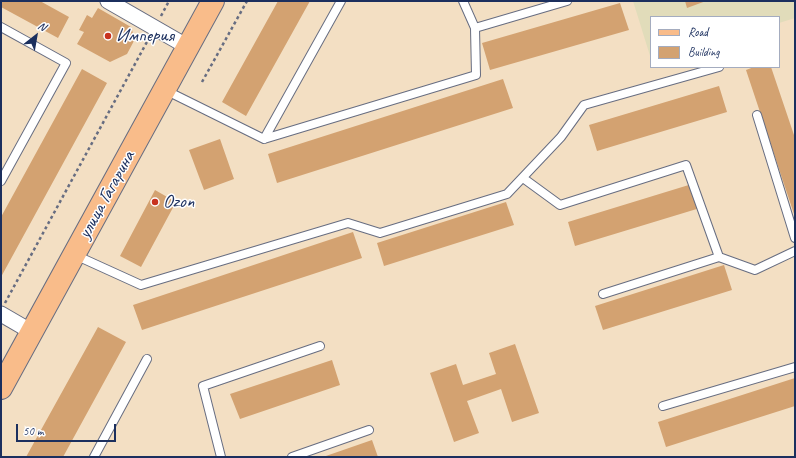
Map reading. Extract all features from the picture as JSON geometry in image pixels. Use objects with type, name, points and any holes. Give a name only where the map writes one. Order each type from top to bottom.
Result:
[{"type":"main road","name":"улица Гагарина","points":[[1,388],[213,1]]},
{"type":"street","points":[[108,1],[188,47]]},
{"type":"street","points":[[1,314],[32,332]]},
{"type":"lane","points":[[264,139],[341,1]]},
{"type":"lane","points":[[164,90],[264,139],[476,75],[475,28],[464,1]]},
{"type":"lane","points":[[475,28],[567,1]]},
{"type":"lane","points":[[1,27],[66,63],[1,181]]},
{"type":"lane","points":[[75,254],[141,285],[348,224],[380,233],[507,194],[561,138],[584,105],[715,68]]},
{"type":"lane","points":[[757,115],[795,238]]},
{"type":"lane","points":[[523,178],[560,205],[686,165],[719,257]]},
{"type":"lane","points":[[603,294],[719,257],[755,270],[795,251]]},
{"type":"lane","points":[[221,457],[203,386],[320,346]]},
{"type":"lane","points":[[94,457],[147,359]]},
{"type":"lane","points":[[663,406],[795,367]]},
{"type":"lane","points":[[292,457],[369,430]]},
{"type":"path","points":[[202,82],[247,1]]},
{"type":"path","points":[[1,310],[154,28]]},
{"type":"shaded area","points":[[633,1],[795,1],[795,18],[780,23],[780,16],[650,16],[650,56]]},
{"type":"building","points":[[1,1],[40,1],[69,17],[58,38],[1,7]]},
{"type":"building","points":[[278,1],[310,1],[246,116],[222,102]]},
{"type":"building","points":[[685,1],[706,1],[687,8]]},
{"type":"building","points":[[620,3],[629,30],[490,70],[482,43]]},
{"type":"building","name":"Империя","points":[[98,8],[131,27],[135,39],[127,54],[110,62],[77,44],[84,32],[79,30],[87,15],[92,18]]},
{"type":"building","points":[[751,68],[771,68],[795,138],[795,217],[746,70]]},
{"type":"building","points":[[82,69],[107,83],[1,277],[1,217]]},
{"type":"building","points":[[503,79],[513,108],[277,183],[268,154]]},
{"type":"building","points":[[719,86],[727,112],[597,151],[589,125]]},
{"type":"building","points":[[220,139],[234,179],[204,190],[189,150]]},
{"type":"building","points":[[692,184],[700,208],[575,246],[568,222]]},
{"type":"building","points":[[155,190],[176,202],[141,267],[120,256]]},
{"type":"building","points":[[506,202],[514,225],[384,266],[377,243]]},
{"type":"building","points":[[353,232],[362,258],[142,330],[133,305]]},
{"type":"building","points":[[724,265],[732,290],[603,330],[595,306]]},
{"type":"building","points":[[98,327],[126,342],[63,457],[26,457]]},
{"type":"building","points":[[515,344],[539,413],[512,422],[501,389],[467,401],[479,433],[454,442],[430,373],[456,364],[463,385],[496,374],[489,353]]},
{"type":"building","points":[[332,360],[340,385],[240,419],[230,394]]},
{"type":"building","points":[[795,378],[795,406],[666,447],[658,422]]},
{"type":"building","points":[[372,440],[378,457],[323,457]]},
{"type":"place","name":"Империя","points":[[108,36]]},
{"type":"place","name":"Ozon","points":[[155,202]]}]
